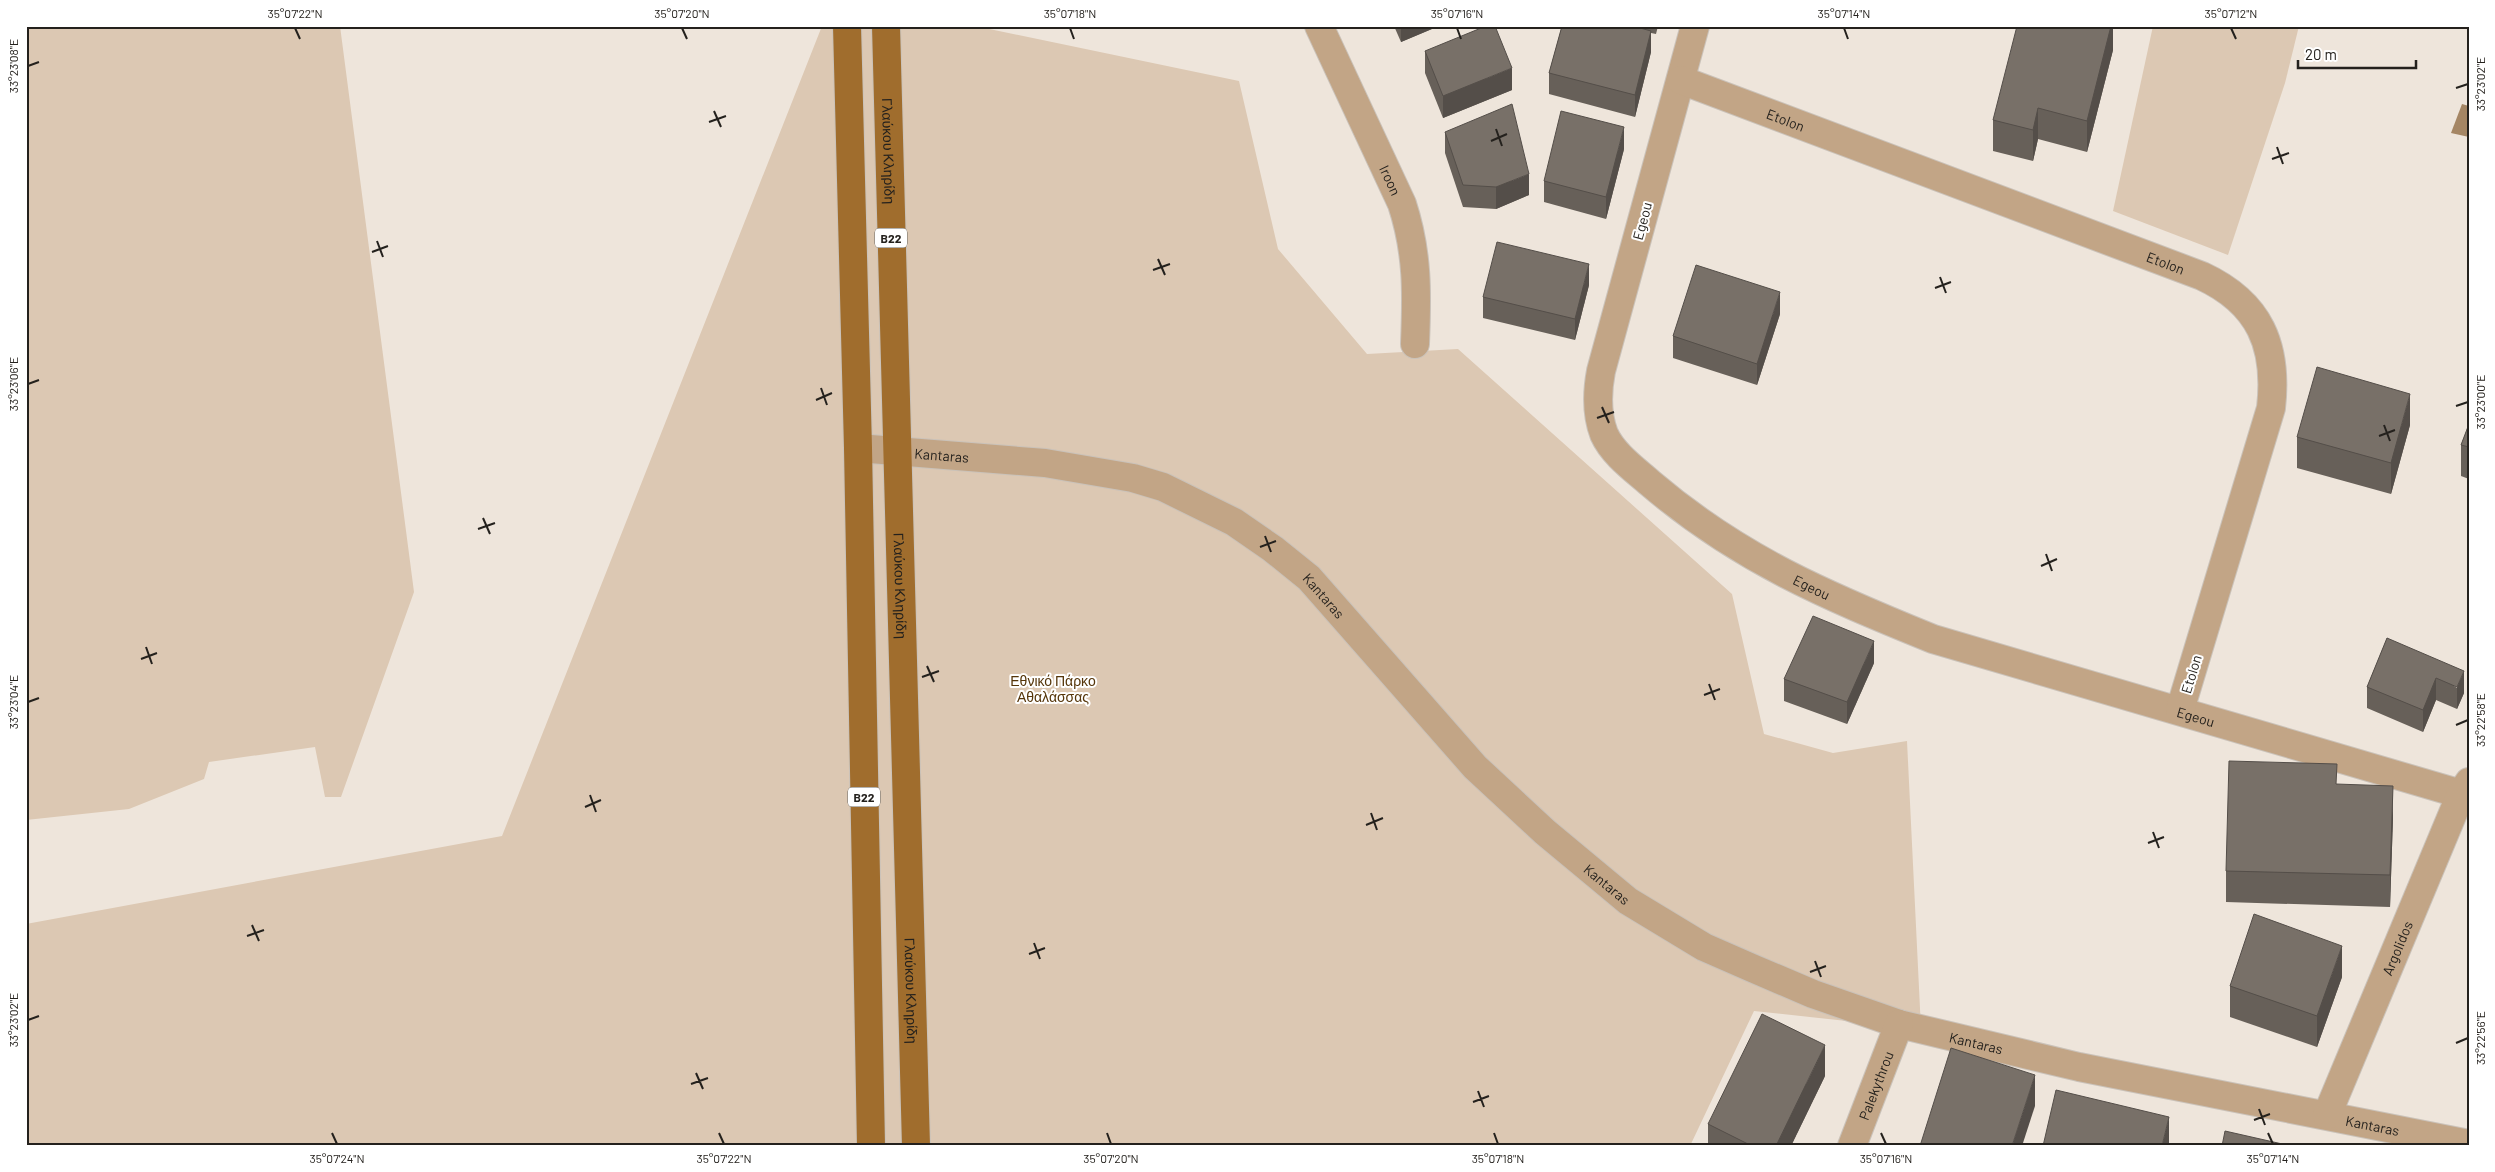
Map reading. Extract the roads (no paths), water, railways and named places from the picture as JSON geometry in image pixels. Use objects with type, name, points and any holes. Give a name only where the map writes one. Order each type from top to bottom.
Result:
[{"type":"main road","name":"B22","points":[[847,26],[858,448],[871,1146]]},
{"type":"main road","name":"Γλαύκου Κληρίδη","points":[[886,26],[916,1146]]},
{"type":"street","name":"Iroon","points":[[1319,26],[1402,204],[1412,233],[1417,266],[1415,344]]},
{"type":"street","name":"Egeou","points":[[1695,26],[1598,388],[1600,420],[1605,435],[1615,452],[1698,521],[1743,552],[1795,581],[1934,639],[2180,710],[2465,788]]},
{"type":"street","name":"Etolon","points":[[1681,80],[2202,276],[2221,285],[2249,309],[2260,328],[2271,360],[2274,383],[2271,408],[2180,710]]},
{"type":"street","name":"Kantaras","points":[[858,448],[1045,463],[1133,478],[1163,487],[1234,522],[1273,549],[1309,578],[1482,773],[1545,832],[1628,901],[1704,947],[1813,994],[1899,1024],[2079,1066],[2469,1144]]},
{"type":"street","name":"Argolidos","points":[[2326,1115],[2465,788]]},
{"type":"street","name":"Palekythrou","points":[[1852,1146],[1899,1024]]},
{"type":"park label","name":"Εθνικό Πάρκο Αθαλάσσας","points":[[1053,688]]}]
